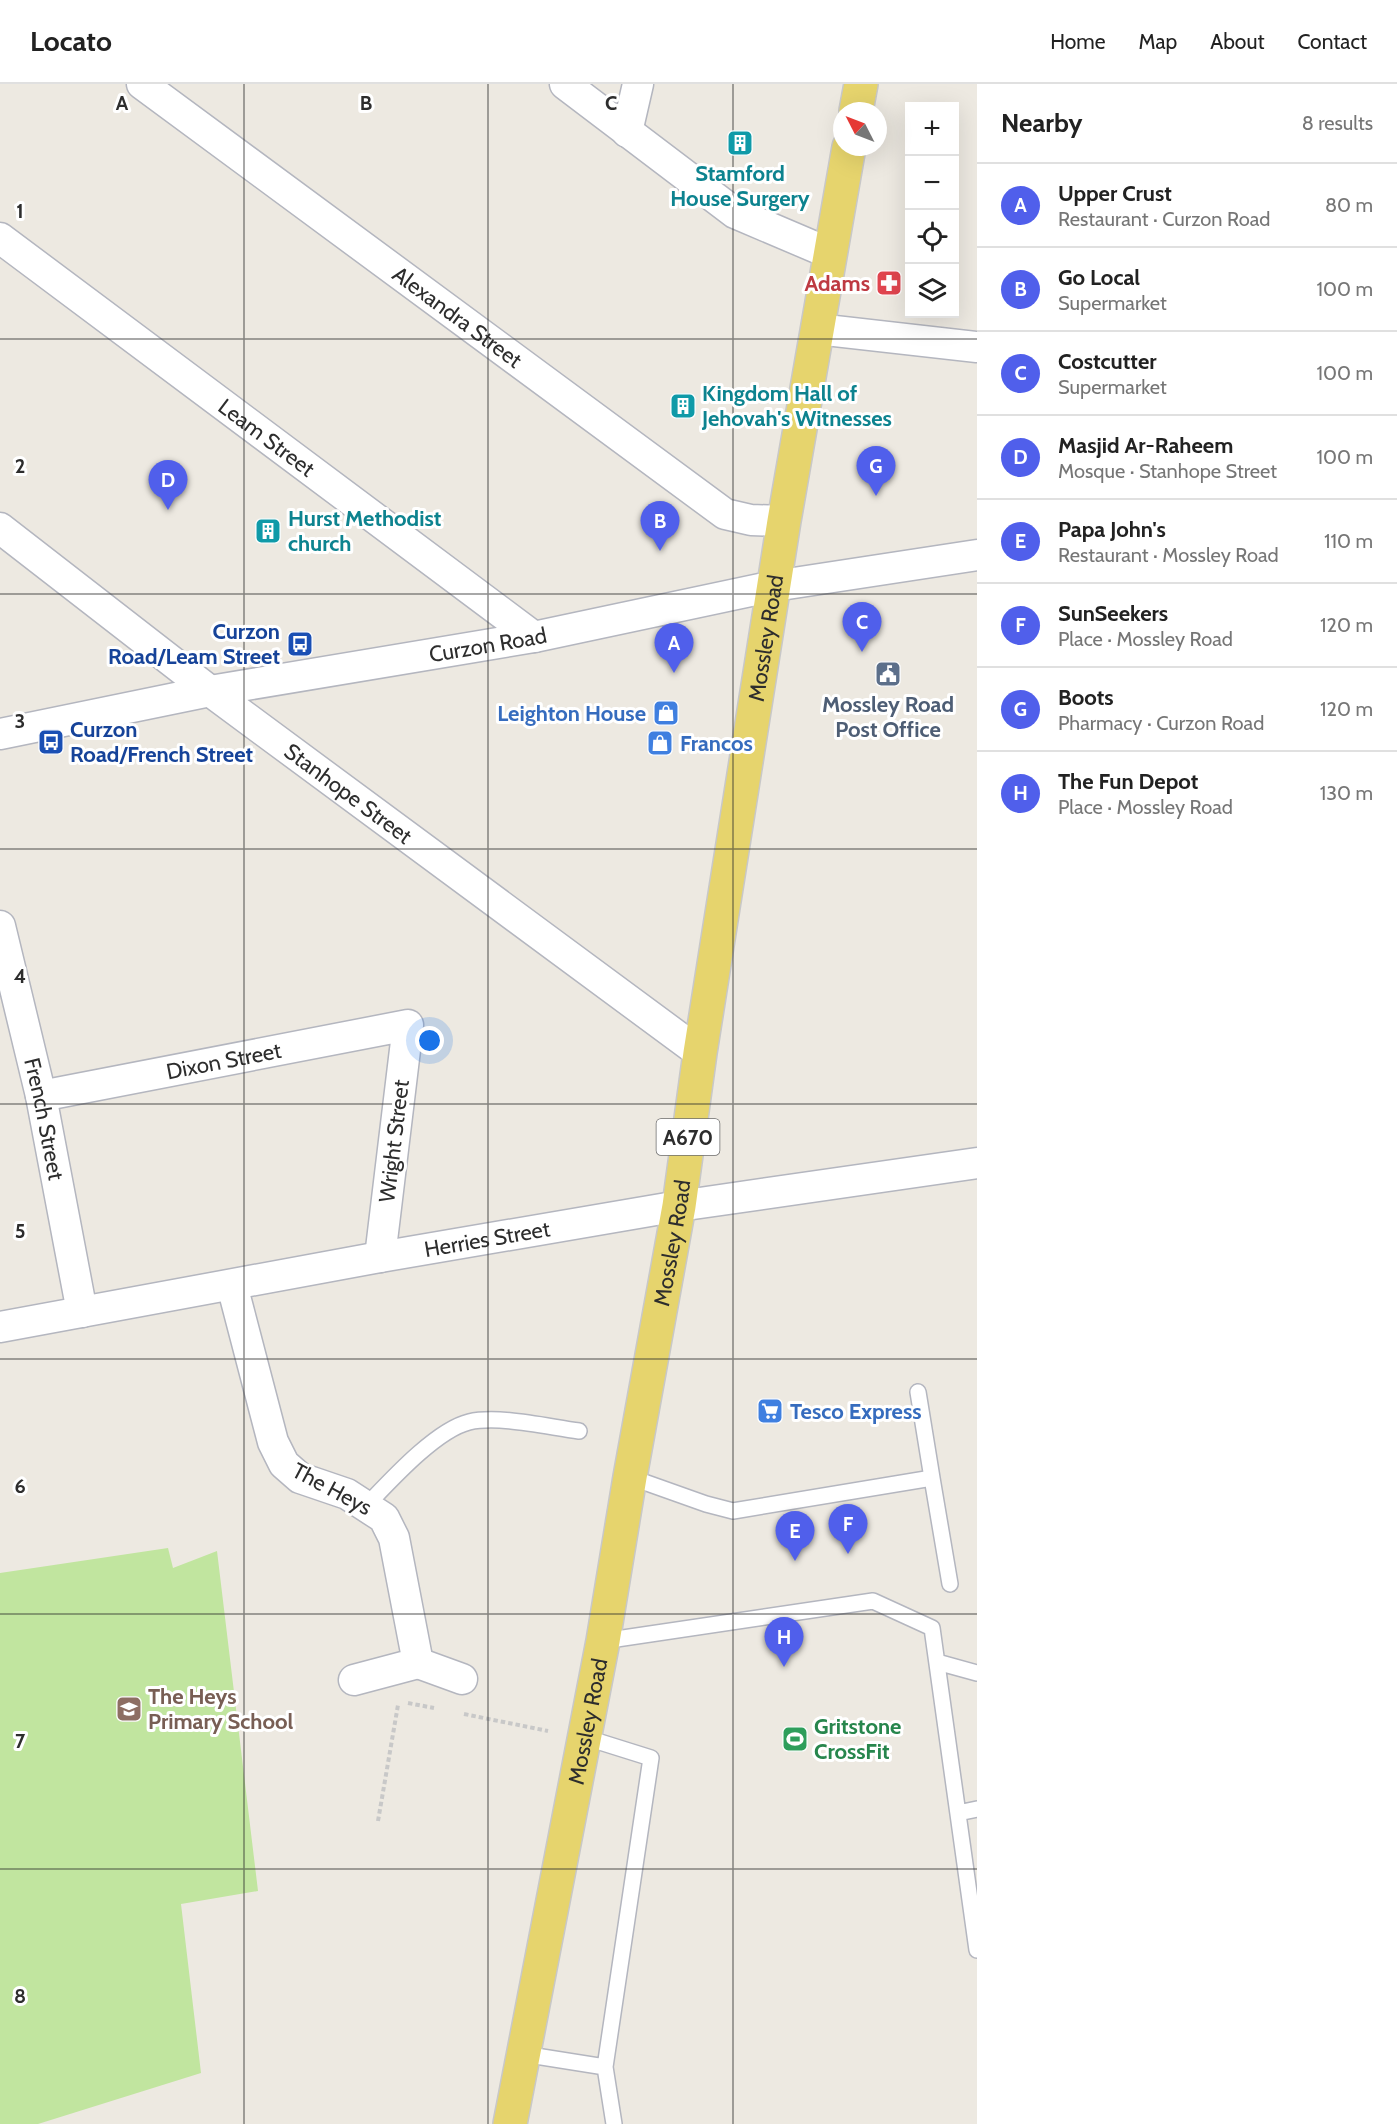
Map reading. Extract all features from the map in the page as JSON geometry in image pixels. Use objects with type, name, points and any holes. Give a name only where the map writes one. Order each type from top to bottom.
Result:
[{"type":"main road","points":[[858,102],[861,84]]},
{"type":"main road","name":"Mossley Road","points":[[510,2124],[603,1641],[679,1206],[700,1053],[784,521],[847,156]]},
{"type":"street","name":"Alexandra Street","points":[[142,84],[725,513],[751,520],[784,521]]},
{"type":"street","points":[[565,84],[735,213],[829,253]]},
{"type":"street","points":[[627,132],[638,84]]},
{"type":"street","name":"Leam Street","points":[[0,238],[534,637]]},
{"type":"street","points":[[817,329],[977,347]]},
{"type":"street","name":"Stanhope Street","points":[[0,528],[210,691],[700,1053]]},
{"type":"street","name":"Curzon Road","points":[[0,734],[210,691],[534,637],[774,586],[977,555]]},
{"type":"street","name":"French Street","points":[[0,926],[40,1096],[82,1312]]},
{"type":"street","name":"Dixon Street","points":[[40,1096],[408,1025]]},
{"type":"street","name":"Wright Street","points":[[380,1257],[408,1025]]},
{"type":"street","name":"Herries Street","points":[[0,1327],[380,1257],[679,1206],[977,1163]]},
{"type":"street","name":"The Heys","points":[[232,1285],[277,1452],[284,1464],[300,1478],[347,1494],[367,1506],[384,1518],[394,1538],[418,1663]]},
{"type":"street","points":[[354,1680],[418,1663],[462,1679]]},
{"type":"lane","points":[[918,1392],[950,1584]]},
{"type":"lane","points":[[367,1506],[387,1484],[434,1442],[451,1430],[469,1422],[498,1420],[579,1431]]},
{"type":"lane","points":[[630,1478],[733,1511],[932,1478]]},
{"type":"lane","points":[[603,1641],[873,1601],[932,1628],[977,1950]]},
{"type":"lane","points":[[937,1662],[977,1672]]},
{"type":"lane","points":[[584,1737],[651,1758],[605,2067],[614,2124]]},
{"type":"lane","points":[[958,1813],[977,1809]]},
{"type":"lane","points":[[524,2054],[605,2067]]},
{"type":"path","points":[[378,1821],[399,1701],[442,1710]]},
{"type":"path","points":[[453,1712],[584,1737]]},
{"type":"green space","name":"The Heys Primary School","points":[[168,1548],[173,1568],[217,1551],[258,1891],[181,1904],[201,2073],[38,2124],[0,2124],[0,1573]]},
{"type":"place","name":"Stamford House Surgery","points":[[740,143]]},
{"type":"place","name":"Adams","points":[[889,283]]},
{"type":"place","name":"Kingdom Hall of Jehovah's Witnesses","points":[[683,406]]},
{"type":"place","name":"Boots","points":[[876,496]]},
{"type":"place","name":"Masjid Ar-Raheem","points":[[168,510]]},
{"type":"place","name":"Hurst Methodist church","points":[[268,531]]},
{"type":"place","name":"Go Local","points":[[660,551]]},
{"type":"place","name":"Curzon Road/Leam Street","points":[[300,644]]},
{"type":"place","name":"Costcutter","points":[[862,652]]},
{"type":"place","name":"Upper Crust","points":[[674,673]]},
{"type":"place","name":"Mossley Road Post Office","points":[[888,674]]},
{"type":"place","name":"Leighton House","points":[[666,713]]},
{"type":"place","name":"Curzon Road/French Street","points":[[51,742]]},
{"type":"place","name":"Francos","points":[[660,743]]},
{"type":"place","name":"Tesco Express","points":[[770,1411]]},
{"type":"place","name":"SunSeekers","points":[[848,1554]]},
{"type":"place","name":"Papa John's","points":[[795,1561]]},
{"type":"place","name":"The Fun Depot","points":[[784,1667]]},
{"type":"place","name":"The Heys Primary School","points":[[129,1709]]},
{"type":"place","name":"Gritstone CrossFit","points":[[795,1739]]}]
